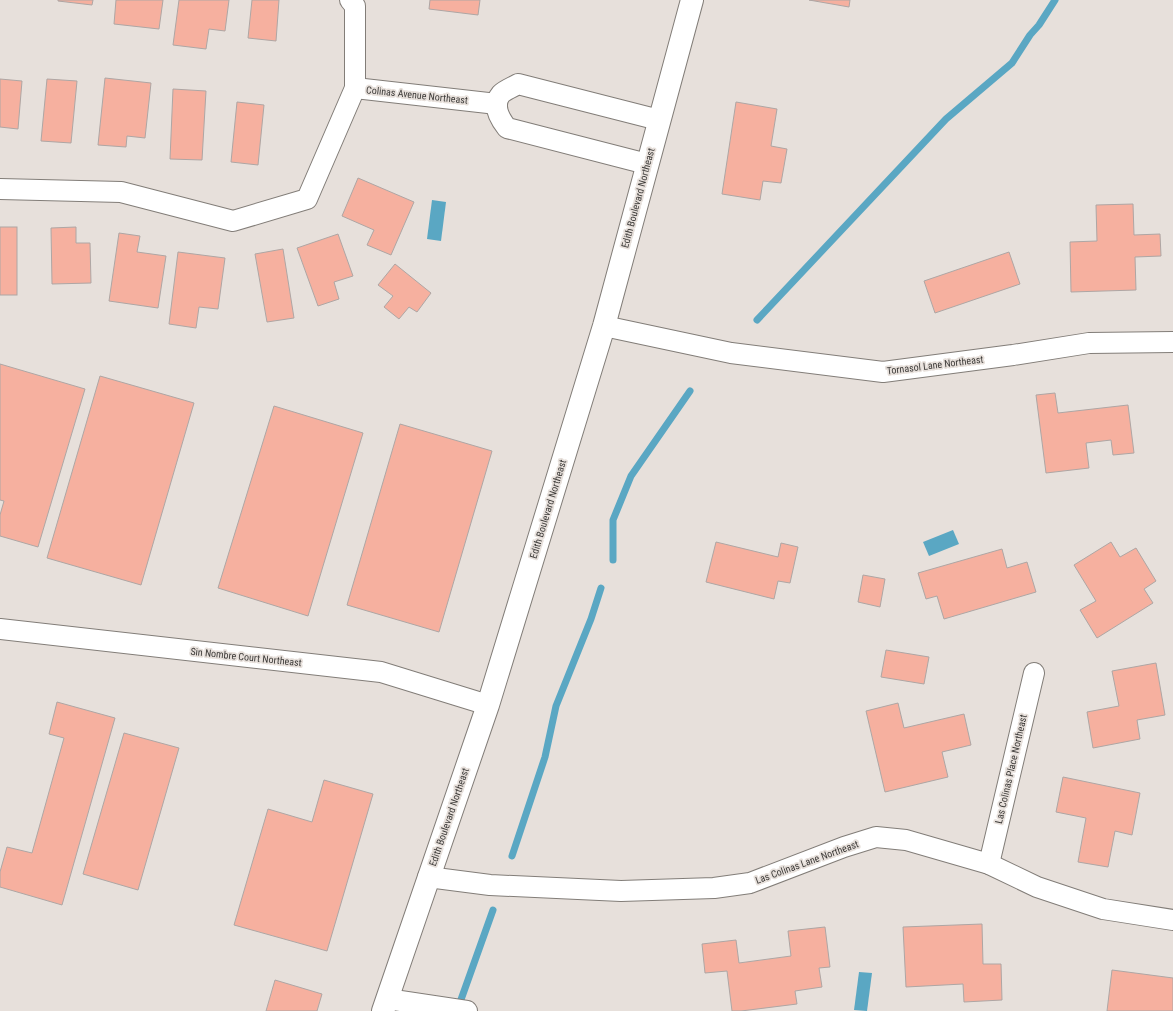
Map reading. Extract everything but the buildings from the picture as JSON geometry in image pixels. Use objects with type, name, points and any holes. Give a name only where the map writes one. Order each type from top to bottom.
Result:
[{"type":"street","name":"Colinas Avenue Northeast","points":[[350,0],[355,6],[355,88],[496,104]]},
{"type":"street","name":"Edith Boulevard Northeast","points":[[385,1005],[488,705],[604,326],[692,0]]},
{"type":"street","points":[[647,164],[507,128],[499,118],[496,104],[502,93],[518,84],[660,120]]},
{"type":"street","points":[[0,189],[121,192],[233,221],[307,200],[355,88]]},
{"type":"street","name":"Tornasol Lane Northeast","points":[[604,326],[731,353],[883,372],[1013,355],[1089,343],[1173,342]]},
{"type":"street","name":"Sin Nombre Court Northeast","points":[[0,629],[381,672],[488,705]]},
{"type":"street","name":"Las Colinas Place Northeast","points":[[989,864],[1034,673]]},
{"type":"street","name":"Las Colinas Lane Northeast","points":[[428,877],[490,885],[621,891],[714,888],[750,883],[844,847],[876,837],[906,840],[989,864],[1037,887],[1103,909],[1173,920]]},
{"type":"street","points":[[385,1005],[458,1010]]},
{"type":"water","points":[[432,200],[446,202],[441,241],[427,239]]},
{"type":"water","points":[[953,530],[959,544],[929,556],[923,542]]},
{"type":"water","points":[[859,972],[872,973],[867,1011],[854,1010]]},
{"type":"waterway","points":[[757,320],[946,119],[1012,63],[1055,0]]},
{"type":"waterway","points":[[613,560],[613,520],[631,476],[690,391]]},
{"type":"waterway","points":[[512,856],[545,757],[556,706],[591,619],[601,588]]},
{"type":"waterway","points":[[458,1008],[493,910]]}]
